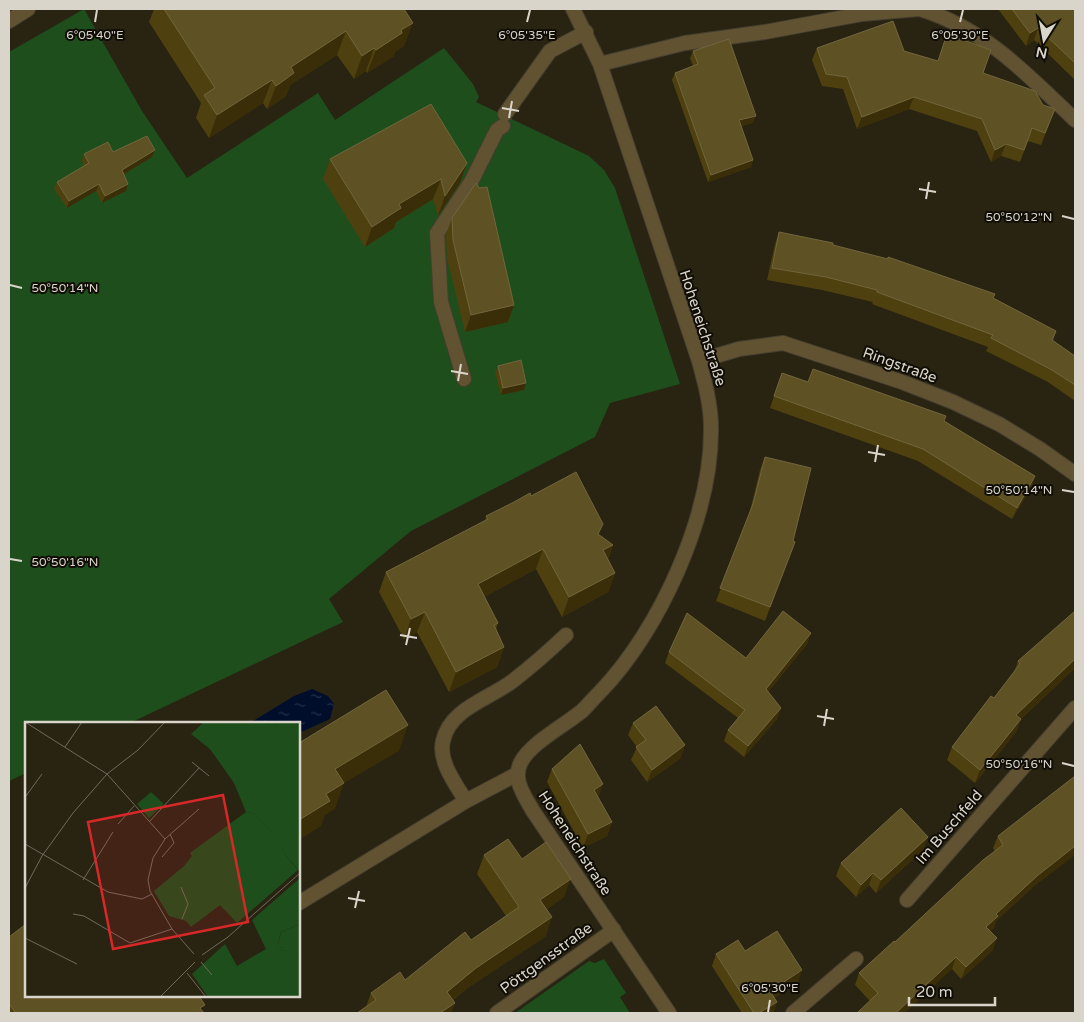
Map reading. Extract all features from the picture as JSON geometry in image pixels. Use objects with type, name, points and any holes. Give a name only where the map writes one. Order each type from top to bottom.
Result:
[{"type":"street","points":[[9,20],[28,9]]},
{"type":"street","name":"Hoheneichstraße","points":[[573,9],[586,32],[600,64],[699,361],[707,392],[711,428],[706,475],[691,536],[662,604],[640,644],[613,679],[582,710],[534,748],[522,760],[516,774],[521,791],[533,811],[669,1013]]},
{"type":"street","points":[[600,64],[685,43],[765,32],[862,12],[919,9],[945,17],[980,36],[1012,61],[1075,120]]},
{"type":"street","points":[[464,379],[441,302],[437,233],[471,182],[497,130],[550,51],[586,32]]},
{"type":"street","name":"Ringstraße","points":[[699,361],[739,349],[783,342],[902,382],[953,402],[999,424],[1040,448],[1075,474]]},
{"type":"street","points":[[466,801],[443,758],[442,742],[450,724],[465,710],[512,682],[566,634]]},
{"type":"street","name":"Im Buschfeld","points":[[907,900],[1075,708]]},
{"type":"street","points":[[300,902],[466,801],[516,774]]},
{"type":"street","name":"Pöttgensstraße","points":[[497,1013],[614,930]]},
{"type":"street","points":[[793,1013],[856,959]]},
{"type":"green space","points":[[84,9],[142,111],[187,178],[318,93],[335,120],[444,48],[473,84],[479,97],[476,102],[589,156],[604,170],[615,188],[680,384],[610,403],[595,437],[411,531],[329,599],[343,622],[132,722],[25,722],[25,773],[9,781],[9,52]]},
{"type":"green space","points":[[604,959],[626,993],[620,997],[630,1013],[515,1013],[589,961],[595,963]]},
{"type":"water","points":[[312,689],[328,696],[334,704],[330,719],[300,733],[300,722],[252,722],[294,696]]},
{"type":"building","points":[[164,9],[404,9],[413,23],[401,30],[402,33],[376,50],[374,48],[362,56],[346,31],[291,67],[294,73],[276,86],[272,80],[217,115],[204,95],[215,88]]},
{"type":"building","points":[[1012,9],[1075,9],[1075,63],[1038,28],[1030,33]]},
{"type":"building","points":[[893,21],[904,51],[938,61],[947,34],[991,50],[983,73],[1035,91],[1043,105],[1055,109],[1045,133],[1032,128],[1024,150],[1006,144],[995,150],[982,119],[914,97],[862,117],[847,77],[826,74],[817,48]]},
{"type":"building","points":[[729,39],[756,116],[739,120],[753,160],[711,175],[675,73],[698,64],[693,51]]},
{"type":"building","points":[[431,104],[467,163],[445,196],[441,179],[399,204],[401,208],[372,227],[330,159]]},
{"type":"building","points":[[147,136],[155,150],[122,170],[128,184],[105,196],[99,184],[69,201],[57,182],[89,163],[84,154],[108,142],[113,152]]},
{"type":"building","points":[[476,183],[479,188],[487,187],[514,305],[471,315],[453,240],[452,218]]},
{"type":"building","points":[[779,232],[833,243],[833,245],[888,259],[888,257],[995,294],[993,298],[1056,331],[1052,340],[1075,356],[1075,385],[1052,370],[991,338],[993,335],[877,292],[877,290],[826,277],[772,268]]},
{"type":"building","points":[[521,360],[526,383],[503,388],[498,366]]},
{"type":"building","points":[[813,369],[946,416],[944,421],[1035,476],[1017,508],[923,449],[774,396],[782,373],[808,382]]},
{"type":"building","points":[[765,457],[811,468],[793,541],[795,542],[770,607],[720,588],[753,504]]},
{"type":"building","points":[[576,472],[603,524],[598,534],[613,545],[603,550],[615,573],[569,597],[543,549],[478,584],[498,623],[494,625],[504,647],[456,672],[425,612],[411,619],[386,572],[488,519],[486,516],[530,493],[531,496]]},
{"type":"building","points":[[783,611],[811,633],[766,689],[781,708],[748,746],[728,730],[745,710],[669,652],[687,613],[746,658]]},
{"type":"building","points":[[1075,611],[1075,659],[1016,715],[1021,719],[980,770],[952,747],[991,696],[994,698],[1020,664],[1018,661]]},
{"type":"building","points":[[386,690],[408,725],[335,769],[344,783],[326,794],[330,801],[300,819],[300,742]]},
{"type":"building","points":[[656,706],[685,745],[652,770],[636,747],[646,740],[633,723]]},
{"type":"building","points":[[580,744],[603,784],[594,790],[612,822],[588,834],[552,769]]},
{"type":"building","points":[[1075,776],[1075,846],[1037,876],[996,914],[998,916],[986,927],[997,938],[966,967],[956,957],[896,1013],[857,1013],[878,993],[859,973],[983,860],[1003,845],[998,836]]},
{"type":"building","points":[[901,808],[928,837],[881,880],[873,873],[861,885],[841,863]]},
{"type":"building","points":[[508,839],[522,859],[546,842],[571,879],[540,900],[552,917],[476,968],[447,992],[455,1003],[440,1013],[357,1013],[376,1000],[371,993],[400,972],[405,980],[465,932],[471,940],[519,907],[484,855]]},
{"type":"building","points":[[25,925],[25,997],[200,997],[205,1005],[200,1008],[204,1013],[16,1013],[9,1004],[9,937]]},
{"type":"building","points":[[777,931],[802,970],[770,991],[777,1002],[759,1013],[754,1013],[716,954],[738,940],[745,951]]}]
